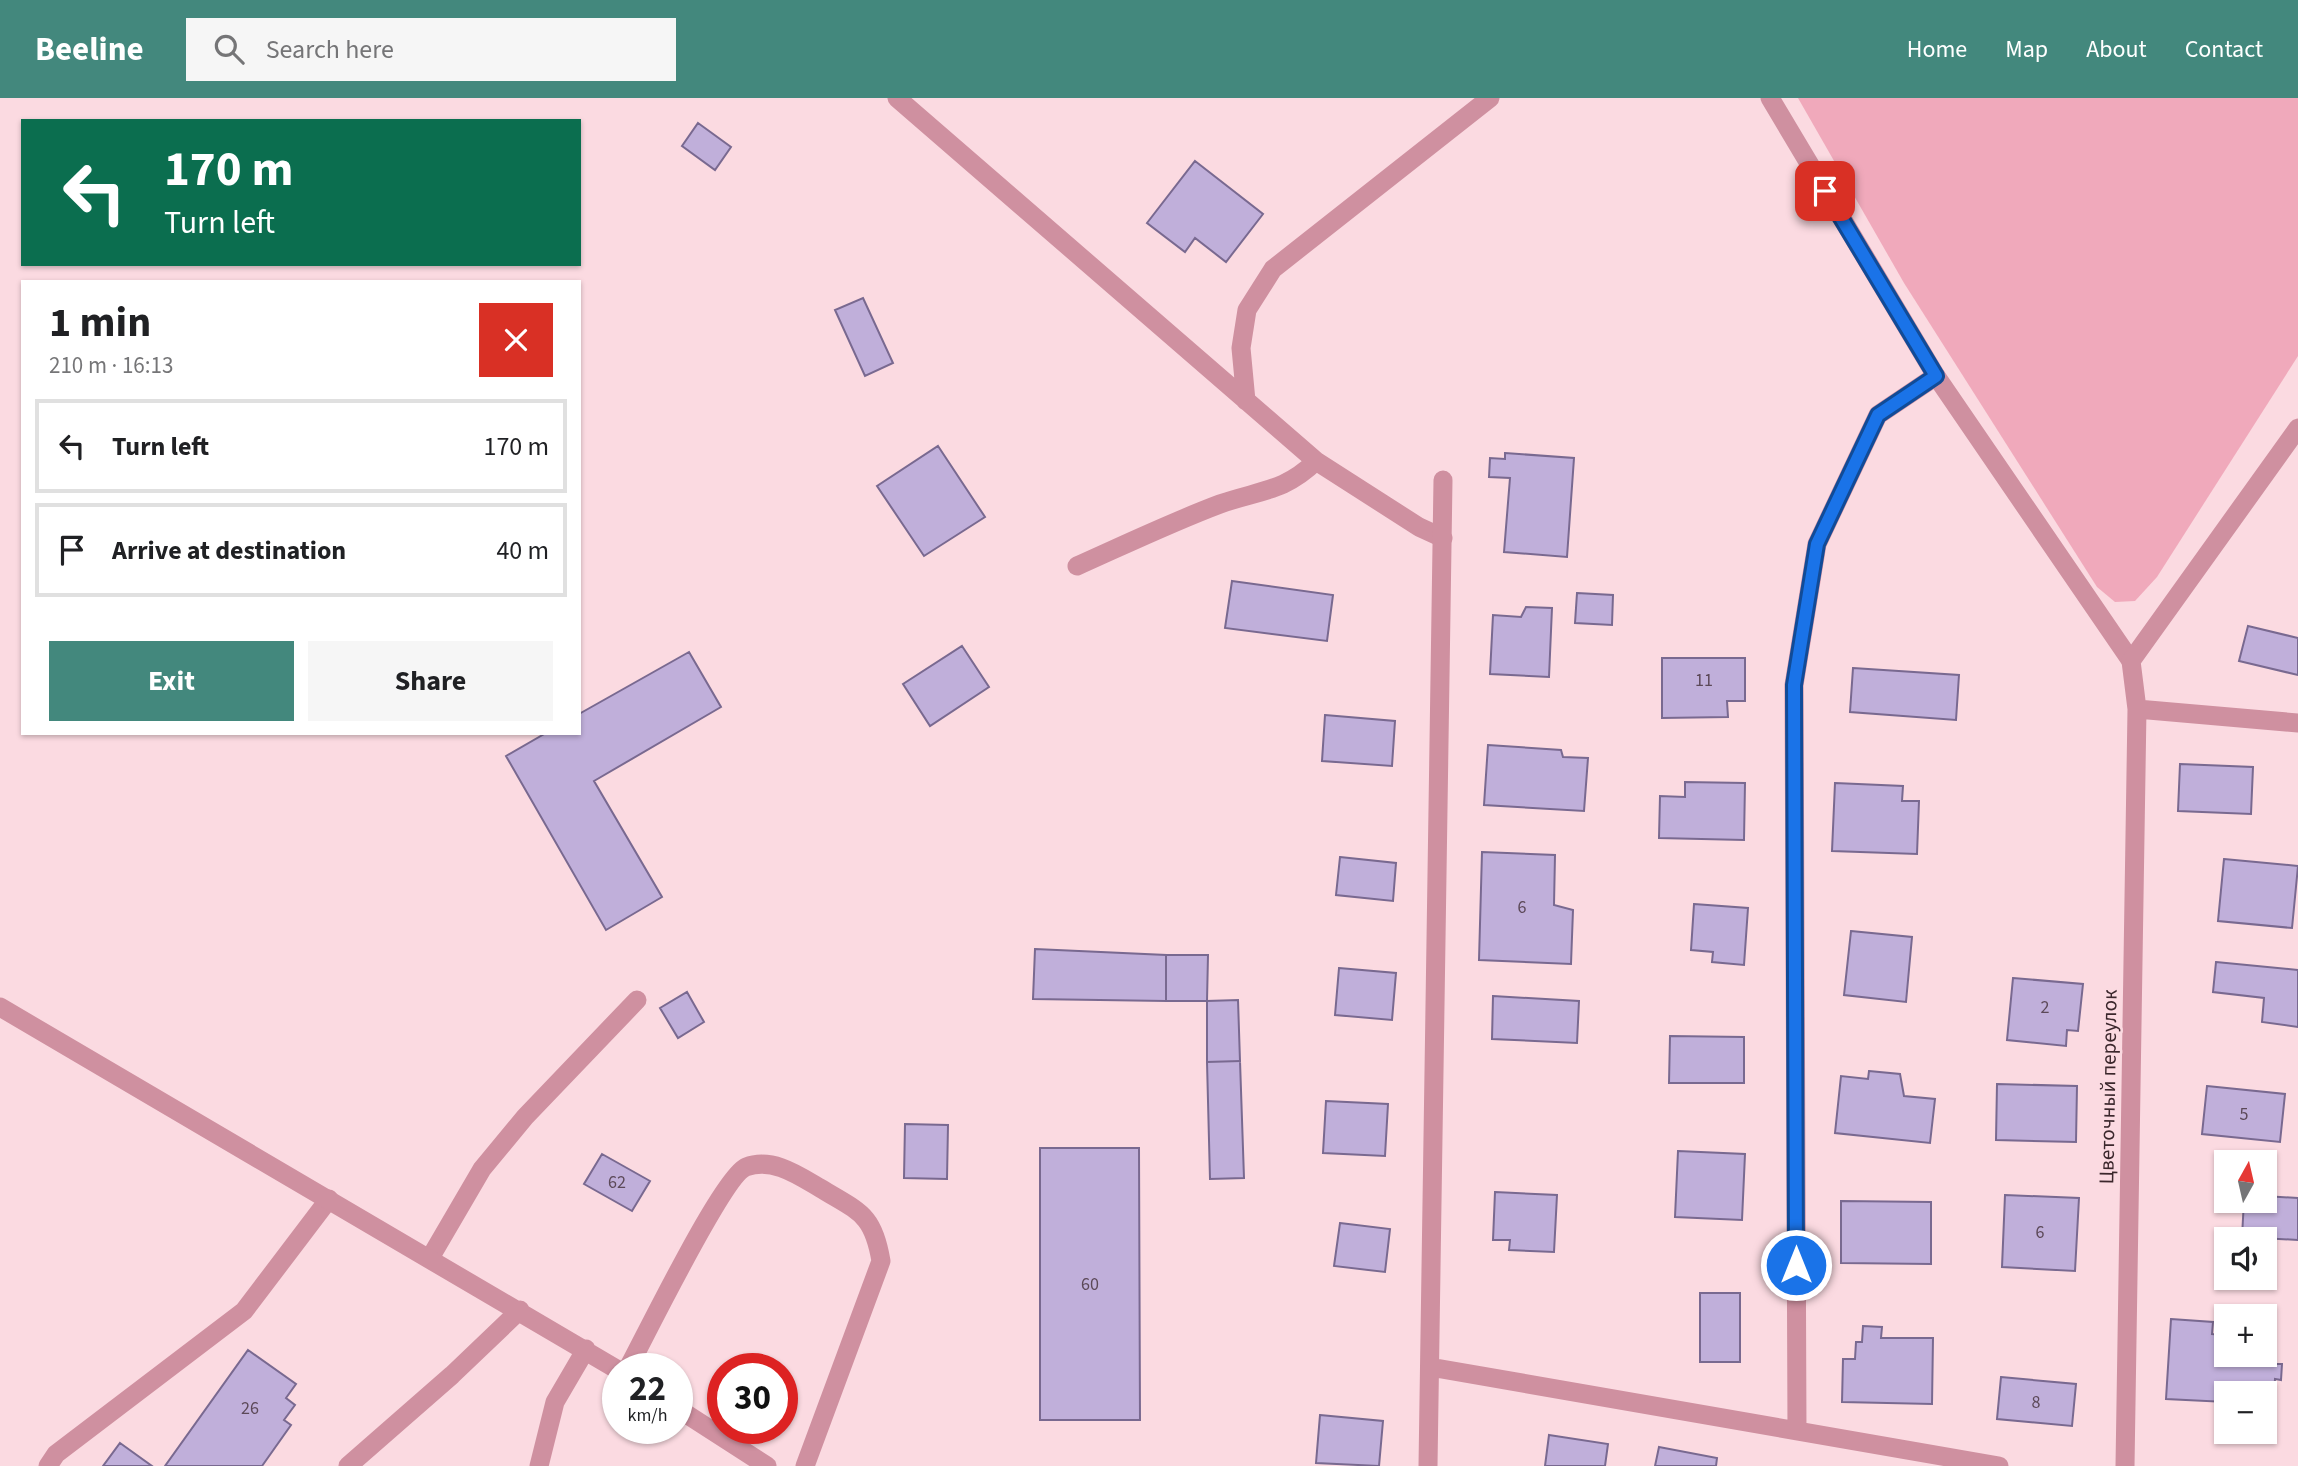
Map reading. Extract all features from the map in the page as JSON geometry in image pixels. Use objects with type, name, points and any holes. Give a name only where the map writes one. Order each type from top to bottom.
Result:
[{"type":"street","points":[[897,98],[1316,461],[1419,527],[1443,538]]},
{"type":"street","points":[[1246,401],[1241,348],[1247,310],[1273,269],[1490,98]]},
{"type":"street","points":[[1770,98],[1936,376],[2131,661],[2298,428]]},
{"type":"street","points":[[1797,1431],[1794,685],[1817,544],[1878,415],[1936,376]]},
{"type":"street","points":[[1077,566],[1220,504],[1277,488],[1299,477],[1316,461]]},
{"type":"street","points":[[1428,1466],[1443,480]]},
{"type":"street","name":"Цветочный переулок","points":[[2125,1466],[2137,709],[2131,661]]},
{"type":"street","points":[[2137,709],[2298,723]]},
{"type":"street","points":[[430,1258],[482,1169],[525,1117],[638,1000]]},
{"type":"street","points":[[0,1007],[602,1360]]},
{"type":"street","points":[[636,1353],[716,1202],[743,1168],[765,1162],[799,1175],[865,1216],[877,1238],[881,1261],[806,1466]]},
{"type":"street","points":[[48,1466],[56,1454],[244,1311],[329,1199]]},
{"type":"street","points":[[348,1466],[452,1375],[520,1310]]},
{"type":"street","points":[[540,1466],[555,1402],[586,1349]]},
{"type":"street","points":[[1430,1367],[1998,1466]]},
{"type":"street","points":[[693,1418],[767,1466]]},
{"type":"shaded area","points":[[1798,98],[2298,98],[2298,356],[2157,577],[2135,601],[2115,602],[2097,587],[1904,283]]},
{"type":"building","points":[[698,123],[731,147],[715,170],[682,146]]},
{"type":"building","points":[[1195,161],[1263,214],[1226,262],[1195,238],[1185,252],[1147,223]]},
{"type":"building","points":[[863,298],[893,363],[865,376],[835,310]]},
{"type":"building","points":[[938,446],[985,517],[924,556],[877,486]]},
{"type":"building","points":[[1505,453],[1574,458],[1567,557],[1504,552],[1510,478],[1489,477],[1490,458],[1505,459]]},
{"type":"building","points":[[1232,581],[1333,595],[1327,641],[1225,628]]},
{"type":"building","points":[[1577,593],[1613,595],[1612,625],[1575,623]]},
{"type":"building","points":[[1526,607],[1552,608],[1549,677],[1490,674],[1493,615],[1521,617]]},
{"type":"building","points":[[2248,626],[2298,638],[2298,675],[2239,661]]},
{"type":"building","points":[[962,646],[989,687],[930,726],[903,684]]},
{"type":"building","points":[[689,652],[721,707],[594,781],[662,897],[606,930],[506,756],[543,735],[581,735],[581,713]]},
{"type":"building","points":[[1662,658],[1745,658],[1745,701],[1727,701],[1728,717],[1662,718]]},
{"type":"building","points":[[1853,668],[1959,675],[1956,720],[1850,712]]},
{"type":"building","points":[[1325,715],[1395,721],[1392,766],[1322,761]]},
{"type":"building","points":[[1488,745],[1561,750],[1563,757],[1588,758],[1584,811],[1484,805]]},
{"type":"building","points":[[2180,764],[2253,767],[2251,814],[2178,811]]},
{"type":"building","points":[[1685,782],[1745,783],[1744,840],[1659,838],[1660,796],[1685,797]]},
{"type":"building","points":[[1835,783],[1903,786],[1902,801],[1919,801],[1917,854],[1832,851]]},
{"type":"building","points":[[1482,852],[1555,855],[1554,905],[1573,910],[1571,964],[1479,960]]},
{"type":"building","points":[[1340,857],[1396,863],[1393,901],[1336,895]]},
{"type":"building","points":[[2224,859],[2298,866],[2292,928],[2218,921]]},
{"type":"building","points":[[1694,904],[1748,908],[1744,965],[1712,962],[1713,952],[1691,950]]},
{"type":"building","points":[[1851,931],[1912,937],[1906,1002],[1844,995]]},
{"type":"building","points":[[1035,949],[1166,955],[1166,1001],[1033,999]]},
{"type":"building","points":[[1166,955],[1208,955],[1207,1001],[1166,1001]]},
{"type":"building","points":[[2216,962],[2298,970],[2298,1027],[2262,1022],[2264,998],[2213,992]]},
{"type":"building","points":[[1339,968],[1396,973],[1392,1020],[1335,1015]]},
{"type":"building","points":[[2013,978],[2083,984],[2078,1031],[2067,1030],[2066,1046],[2007,1040]]},
{"type":"building","points":[[687,992],[704,1022],[678,1038],[660,1008]]},
{"type":"building","points":[[1493,996],[1579,1001],[1577,1043],[1492,1039]]},
{"type":"building","points":[[1238,1000],[1240,1061],[1207,1062],[1207,1001]]},
{"type":"building","points":[[1670,1036],[1744,1037],[1744,1083],[1669,1083]]},
{"type":"building","points":[[1240,1061],[1244,1178],[1210,1179],[1207,1062]]},
{"type":"building","points":[[1869,1071],[1900,1074],[1904,1096],[1935,1099],[1930,1143],[1835,1133],[1841,1076],[1868,1079]]},
{"type":"building","points":[[1997,1084],[2077,1086],[2076,1142],[1996,1140]]},
{"type":"building","points":[[2207,1086],[2285,1094],[2280,1142],[2202,1134]]},
{"type":"building","points":[[1326,1101],[1388,1104],[1385,1156],[1323,1153]]},
{"type":"building","points":[[905,1124],[948,1125],[947,1179],[904,1178]]},
{"type":"building","points":[[1040,1148],[1139,1148],[1140,1420],[1040,1420]]},
{"type":"building","points":[[1678,1151],[1745,1154],[1742,1220],[1675,1217]]},
{"type":"building","points":[[602,1154],[650,1181],[632,1211],[584,1184]]},
{"type":"building","points":[[1495,1192],[1557,1195],[1554,1252],[1509,1250],[1510,1240],[1493,1240]]},
{"type":"building","points":[[2005,1195],[2079,1198],[2075,1271],[2002,1267]]},
{"type":"building","points":[[2277,1197],[2298,1198],[2298,1240],[2277,1239],[2277,1227],[2243,1227],[2243,1213],[2277,1213]]},
{"type":"building","points":[[1841,1201],[1931,1202],[1931,1264],[1841,1263]]},
{"type":"building","points":[[1340,1223],[1390,1229],[1385,1272],[1334,1266]]},
{"type":"building","points":[[1700,1293],[1740,1293],[1740,1362],[1700,1362]]},
{"type":"building","points":[[2171,1319],[2213,1322],[2214,1367],[2277,1367],[2277,1364],[2282,1364],[2281,1380],[2214,1381],[2214,1401],[2166,1399]]},
{"type":"building","points":[[1863,1326],[1882,1327],[1881,1338],[1933,1338],[1932,1404],[1842,1402],[1843,1359],[1855,1359],[1856,1342],[1862,1342]]},
{"type":"building","points":[[248,1350],[296,1384],[286,1398],[295,1405],[284,1420],[291,1425],[262,1466],[165,1466]]},
{"type":"building","points":[[2001,1377],[2076,1384],[2072,1426],[1997,1419]]},
{"type":"building","points":[[1320,1415],[1383,1421],[1379,1466],[1316,1463]]},
{"type":"building","points":[[1549,1435],[1608,1444],[1605,1466],[1545,1466]]},
{"type":"building","points":[[120,1443],[152,1466],[103,1466]]},
{"type":"building","points":[[1659,1447],[1717,1458],[1716,1466],[1655,1466]]},
{"type":"route","points":[[1796,1265],[1794,685],[1817,544],[1878,415],[1936,376],[1825,191]]}]
